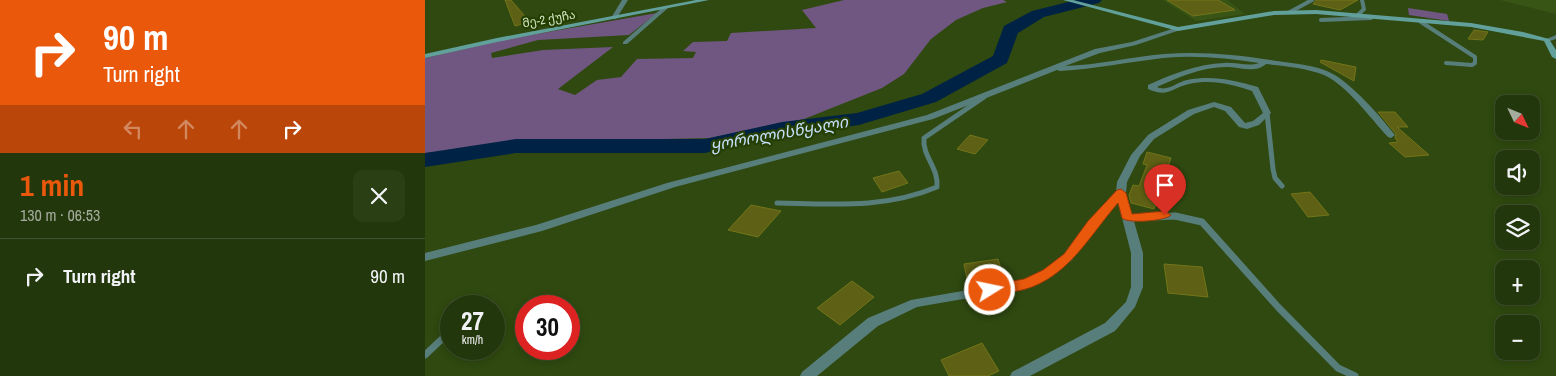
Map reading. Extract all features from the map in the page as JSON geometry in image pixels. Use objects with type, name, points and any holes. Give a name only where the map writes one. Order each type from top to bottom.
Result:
[{"type":"street","points":[[614,18],[625,0]]},
{"type":"street","name":"მე-2 ქუჩა","points":[[425,56],[497,40],[706,0]]},
{"type":"street","points":[[1066,0],[1178,29]]},
{"type":"street","points":[[625,43],[665,8]]},
{"type":"street","points":[[425,257],[538,228],[671,184],[930,117],[1098,52],[1134,44],[1178,29],[1290,12],[1486,27],[1547,40],[1556,39]]},
{"type":"street","points":[[1547,40],[1556,57]]},
{"type":"street","points":[[1051,69],[1083,68],[1166,56],[1202,56],[1265,61],[1316,70],[1330,76],[1341,84],[1391,134]]},
{"type":"street","points":[[1017,376],[1110,327],[1131,304],[1137,287],[1137,253],[1121,193],[1122,182],[1136,155],[1151,137],[1191,112],[1214,104],[1219,104],[1228,109],[1241,124],[1247,126],[1256,123],[1267,113],[1255,89],[1230,80],[1188,82],[1166,91],[1159,91],[1151,87],[1168,78],[1197,70],[1223,65],[1259,66],[1265,61]]},
{"type":"street","points":[[807,376],[873,322],[915,303],[1027,284],[1047,274],[1068,257],[1093,224],[1121,193]]},
{"type":"lane","points":[[1290,12],[1312,0]]},
{"type":"lane","points":[[1357,16],[1363,9],[1362,0]]},
{"type":"lane","points":[[1321,20],[1371,18]]},
{"type":"lane","points":[[1421,22],[1475,58],[1475,63],[1472,65],[1446,63]]},
{"type":"lane","points":[[777,203],[878,203],[900,201],[937,187],[938,181],[934,167],[925,152],[924,138],[985,96]]},
{"type":"lane","points":[[1267,113],[1273,169],[1275,178],[1282,186]]},
{"type":"lane","points":[[1128,218],[1165,215],[1191,218],[1202,222],[1278,307],[1331,361],[1338,368],[1355,376]]},
{"type":"lane","points":[[425,355],[440,340]]},
{"type":"shaded area","points":[[844,0],[1003,0],[1007,2],[983,8],[956,20],[931,39],[904,74],[882,88],[804,119],[710,138],[525,142],[425,153],[425,58],[503,40],[657,13],[629,35],[538,40],[491,53],[492,58],[543,50],[613,47],[558,89],[575,95],[597,80],[621,77],[637,59],[693,58],[696,52],[683,51],[693,42],[727,41],[731,33],[816,28],[802,10]]},
{"type":"shaded area","points":[[1163,0],[1227,0],[1245,14],[1196,21]]},
{"type":"shaded area","points":[[1500,0],[1556,0],[1556,14]]},
{"type":"shaded area","points":[[1408,8],[1447,14],[1449,21],[1409,15]]},
{"type":"building","points":[[505,0],[511,0],[530,22],[515,26]]},
{"type":"building","points":[[1167,0],[1218,0],[1235,10],[1193,16]]},
{"type":"building","points":[[1316,0],[1358,0],[1340,10],[1313,4]]},
{"type":"building","points":[[1474,30],[1488,32],[1483,40],[1468,39]]},
{"type":"building","points":[[1321,60],[1356,67],[1354,81],[1320,62]]},
{"type":"building","points":[[1378,112],[1395,112],[1408,127],[1397,127],[1429,155],[1405,157],[1389,143],[1398,142],[1395,138],[1396,134]]},
{"type":"building","points":[[970,135],[988,140],[975,154],[957,149]]},
{"type":"building","points":[[1147,152],[1171,158],[1154,209],[1131,203],[1129,195],[1133,185],[1139,186],[1147,165],[1143,164]]},
{"type":"building","points":[[899,171],[908,183],[882,192],[873,178]]},
{"type":"building","points":[[1310,192],[1329,215],[1308,217],[1291,194]]},
{"type":"building","points":[[751,205],[781,211],[758,237],[728,230]]},
{"type":"building","points":[[998,259],[1004,279],[968,284],[964,264]]},
{"type":"building","points":[[1164,264],[1202,267],[1208,297],[1168,293]]},
{"type":"building","points":[[852,281],[874,297],[840,325],[817,308]]},
{"type":"building","points":[[982,343],[999,371],[988,376],[949,376],[941,360]]},
{"type":"waterway","name":"ყოროლისწყალი","points":[[425,160],[516,146],[705,146],[782,129],[859,119],[929,98],[1001,59],[1010,30],[1038,14],[1094,0]]},
{"type":"route","points":[[990,290],[1027,284],[1047,274],[1068,257],[1093,224],[1121,193],[1128,218],[1165,215]]}]
